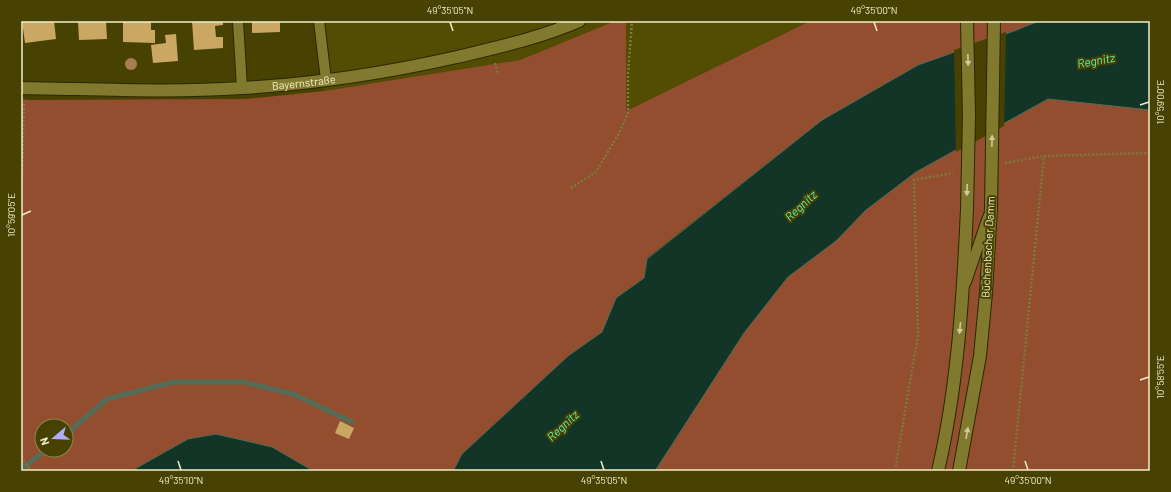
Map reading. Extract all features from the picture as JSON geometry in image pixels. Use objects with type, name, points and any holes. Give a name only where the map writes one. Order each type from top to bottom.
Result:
[{"type":"main road","name":"Bayernstraße","points":[[23,88],[129,90],[242,88],[326,80],[364,75],[434,62],[492,49],[560,25],[579,21]]},
{"type":"main road","name":"Büchenbacher Damm","points":[[938,471],[957,364],[963,289],[969,116],[967,21]]},
{"type":"main road","name":"Büchenbacher Damm","points":[[960,471],[980,356],[986,293],[991,208],[994,21]]},
{"type":"lane","points":[[238,21],[242,88]]},
{"type":"lane","points":[[319,21],[326,80]]},
{"type":"lane","points":[[963,289],[991,208]]},
{"type":"path","points":[[570,188],[596,172],[618,135],[628,112],[628,73],[632,21]]},
{"type":"path","points":[[22,178],[23,88]]},
{"type":"path","points":[[1012,471],[1044,156]]},
{"type":"path","points":[[21,457],[30,469]]},
{"type":"shaded area","points":[[314,21],[615,21],[520,60],[324,91]]},
{"type":"shaded area","points":[[615,21],[626,21],[626,111],[810,21],[1039,21],[1014,31],[822,120],[647,258],[644,278],[616,298],[602,332],[568,356],[462,454],[453,471],[317,471],[188,439],[131,471],[21,471],[21,99],[246,99],[324,91],[520,60]]},
{"type":"shaded area","points":[[626,21],[810,21],[625,111]]},
{"type":"shaded area","points":[[1048,99],[1150,110],[1150,471],[655,471],[744,333],[788,277],[836,241],[866,210],[916,172]]},
{"type":"water","name":"Regnitz","points":[[1039,21],[1150,21],[1150,110],[1048,99],[916,172],[866,210],[836,241],[788,277],[744,333],[655,471],[453,471],[462,454],[568,356],[602,332],[616,298],[644,278],[647,259],[822,120],[918,65]]},
{"type":"water","points":[[216,434],[272,447],[310,469],[317,471],[131,471],[188,439]]},
{"type":"pier","points":[[1006,32],[1004,126],[956,152],[954,50]]},
{"type":"building","points":[[22,21],[54,21],[56,39],[25,43]]},
{"type":"building","points":[[78,21],[106,21],[107,39],[79,40]]},
{"type":"building","points":[[123,21],[151,21],[151,30],[155,30],[155,43],[123,42]]},
{"type":"building","points":[[192,21],[223,21],[223,25],[215,26],[216,37],[223,37],[223,48],[194,50]]},
{"type":"building","points":[[252,21],[280,21],[280,32],[252,33]]},
{"type":"building","points":[[176,34],[178,61],[153,63],[151,45],[166,43],[165,35]]},
{"type":"building","points":[[340,421],[354,428],[349,439],[335,433]]},
{"type":"waterway","points":[[74,427],[107,399],[173,382],[243,382],[293,394],[352,422]]},
{"type":"waterway","points":[[21,469],[35,458]]}]
